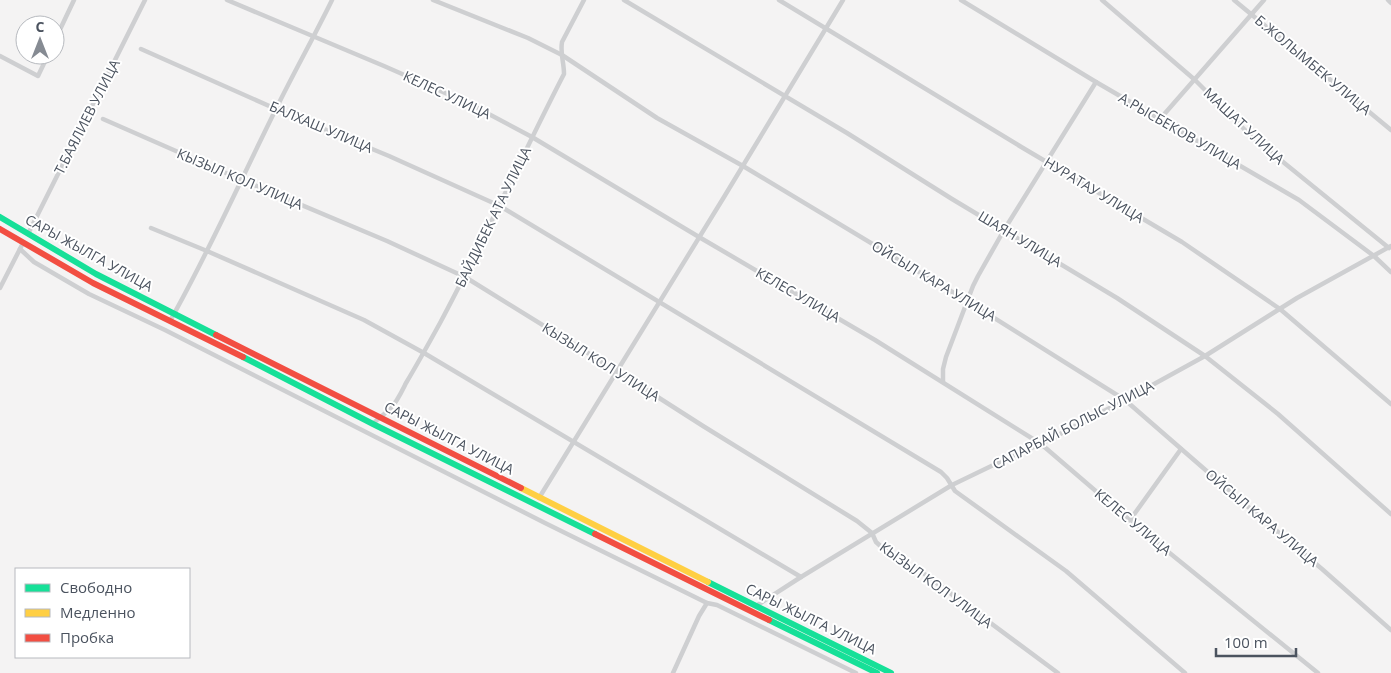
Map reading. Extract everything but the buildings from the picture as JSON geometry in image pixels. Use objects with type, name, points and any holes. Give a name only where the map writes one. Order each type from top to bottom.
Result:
[{"type":"main road","name":"САРЫ ЖЫЛГА УЛИЦА","points":[[0,217],[96,274],[174,314],[891,673]]},
{"type":"main road","name":"САРЫ ЖЫЛГА УЛИЦА","points":[[0,229],[22,246],[93,283],[373,424],[877,673]]},
{"type":"street","points":[[65,19],[74,0]]},
{"type":"street","name":"Т.БАЯЛИЕВ УЛИЦА","points":[[28,234],[145,0]]},
{"type":"street","name":"КЕЛЕС УЛИЦА","points":[[227,0],[468,103],[532,137],[875,340],[1041,444],[1130,520],[1318,673]]},
{"type":"street","points":[[170,321],[332,0]]},
{"type":"street","name":"ОЙСЫЛ КАРА УЛИЦА","points":[[433,0],[528,38],[562,55],[657,118],[743,166],[968,301],[1125,400],[1391,630]]},
{"type":"street","name":"БАЙДИБЕК АТА УЛИЦА","points":[[373,424],[390,409],[424,353],[500,206],[564,74],[562,42],[584,0]]},
{"type":"street","name":"ШАЯН УЛИЦА","points":[[624,0],[847,133],[1117,298],[1205,356],[1278,414],[1391,514]]},
{"type":"street","name":"НУРАТАУ УЛИЦА","points":[[779,0],[1182,242],[1280,309],[1391,404]]},
{"type":"street","points":[[535,504],[843,0]]},
{"type":"street","name":"А.РЫСБЕКОВ УЛИЦА","points":[[961,0],[1096,82],[1299,200],[1374,256],[1391,272]]},
{"type":"street","name":"МАШАТ УЛИЦА","points":[[1102,0],[1195,80],[1250,136],[1390,247]]},
{"type":"street","name":"Б.ЖОЛЫМБЕК УЛИЦА","points":[[1234,0],[1391,130]]},
{"type":"street","points":[[1160,119],[1264,0]]},
{"type":"street","name":"БАЛХАШ УЛИЦА","points":[[141,49],[500,206],[941,472],[955,491],[1066,571],[1185,673]]},
{"type":"street","points":[[0,56],[15,64]]},
{"type":"street","points":[[17,65],[38,76],[43,65]]},
{"type":"street","points":[[943,382],[943,369],[946,357],[978,276],[1004,230],[1096,82]]},
{"type":"street","name":"КЫЗЫЛ КОЛ УЛИЦА","points":[[103,119],[388,241],[464,277],[857,521],[872,533],[876,542],[903,564],[919,570],[1058,673]]},
{"type":"street","points":[[151,228],[364,320],[424,353],[801,577]]},
{"type":"street","points":[[0,288],[22,246],[34,262],[89,294],[165,330],[707,603],[717,605],[856,673]]},
{"type":"street","name":"САПАРБАЙ БОЛЫС УЛИЦА","points":[[756,606],[952,485],[1041,444],[1125,400],[1205,356],[1280,309],[1390,247]]},
{"type":"street","points":[[1130,520],[1181,449]]},
{"type":"street","points":[[673,673],[699,616],[707,603]]},
{"type":"traffic: fast","points":[[0,217],[96,274],[216,335]]},
{"type":"traffic: fast","points":[[243,357],[595,534]]},
{"type":"traffic: fast","points":[[708,582],[891,673]]},
{"type":"traffic: fast","points":[[769,620],[877,673]]},
{"type":"traffic: slow","points":[[521,488],[708,582]]},
{"type":"traffic: jam","points":[[0,229],[93,283],[243,357]]},
{"type":"traffic: jam","points":[[216,335],[521,488]]},
{"type":"traffic: jam","points":[[595,534],[769,620]]}]
